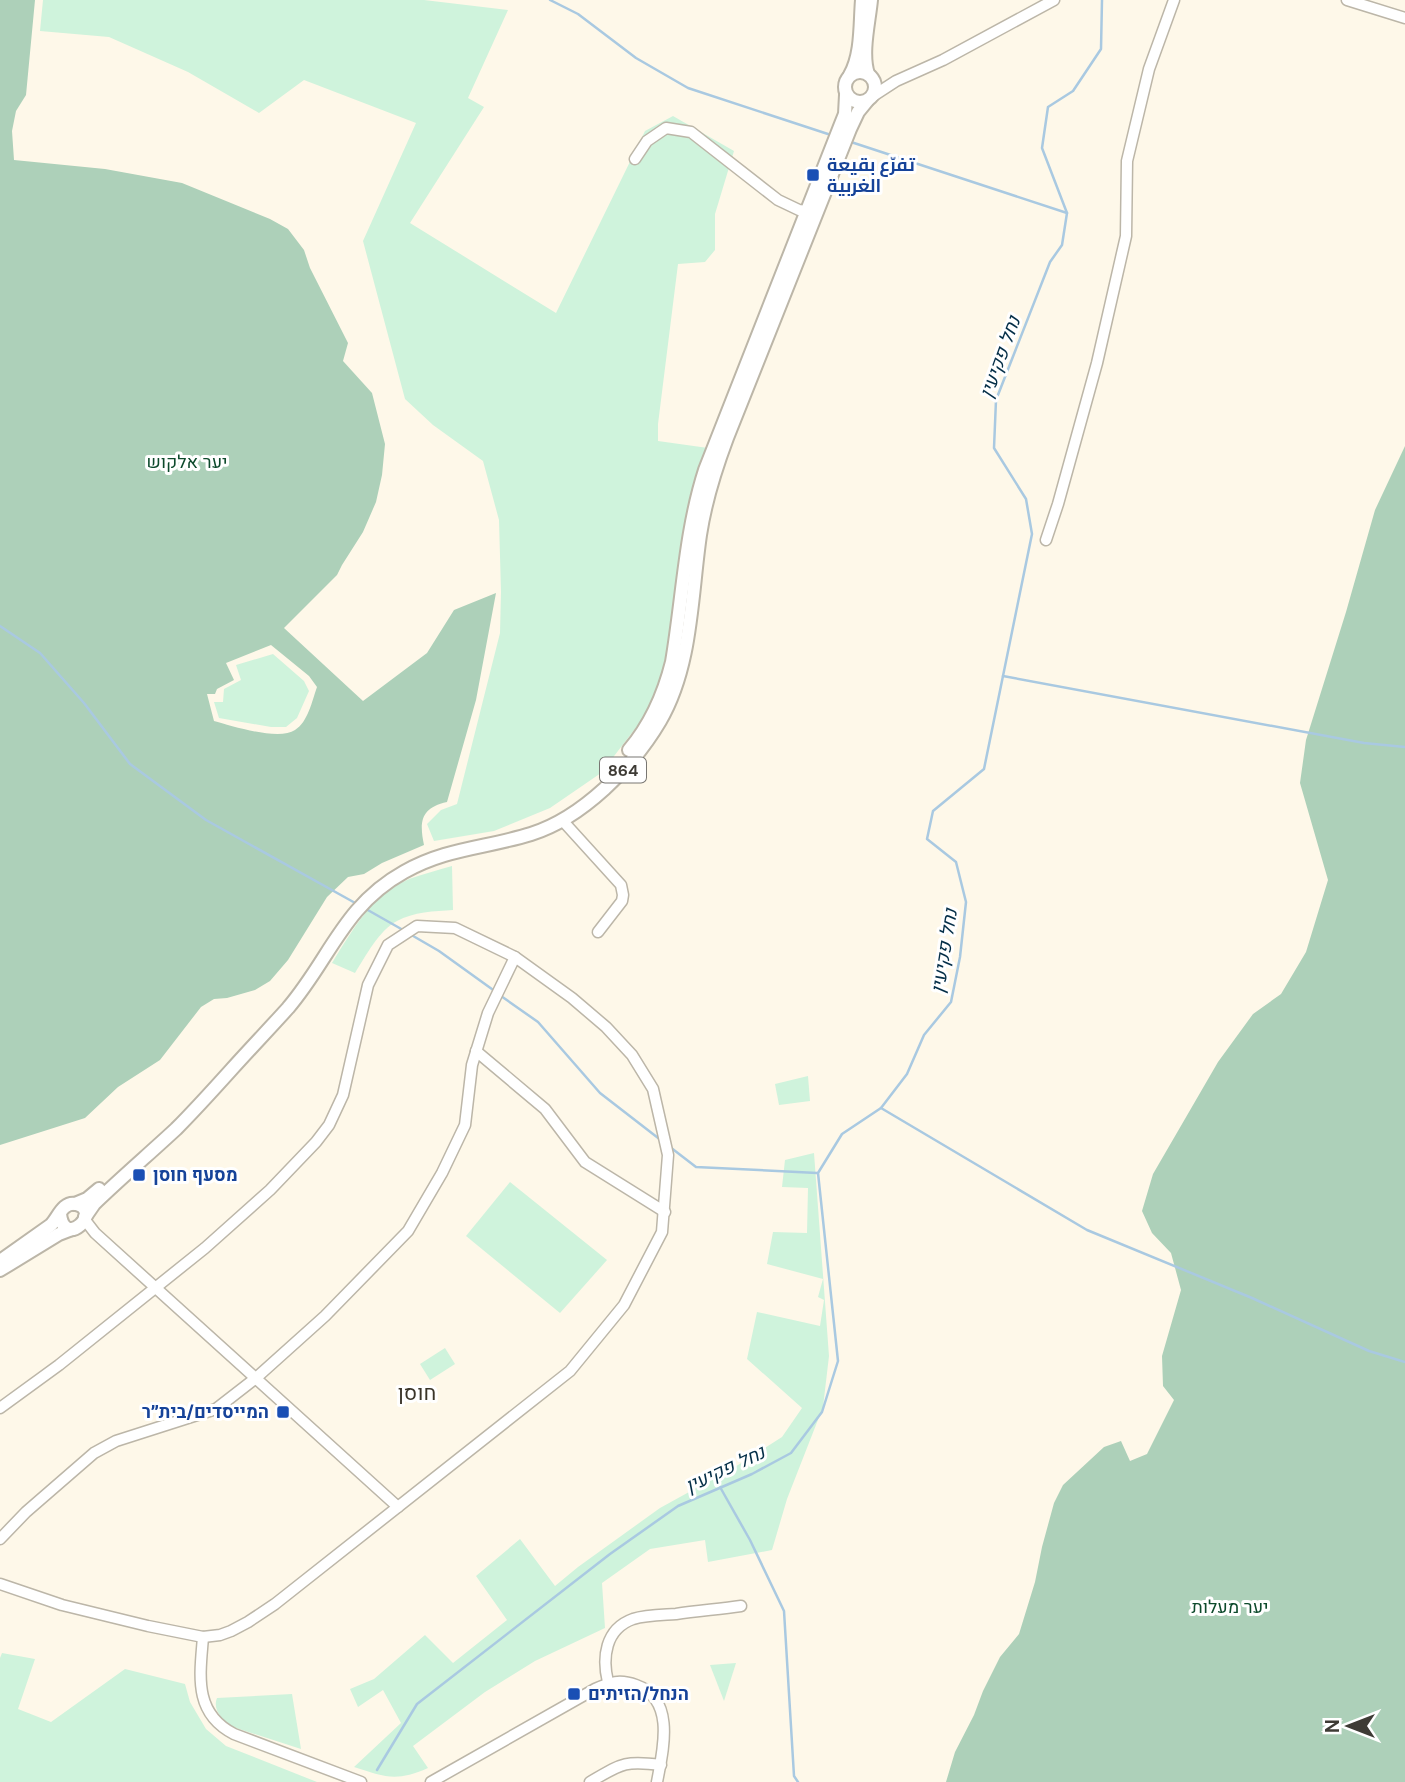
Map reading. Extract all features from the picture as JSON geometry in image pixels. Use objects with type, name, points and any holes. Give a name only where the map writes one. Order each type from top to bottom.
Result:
[{"type":"main road","points":[[862,0],[856,63],[845,85],[846,95],[859,103],[870,98],[875,86],[866,67],[865,52],[871,0]]},
{"type":"main road","points":[[849,75],[859,71],[870,75]]},
{"type":"main road","name":"864","points":[[75,1204],[95,1193],[194,1101],[292,992],[339,919],[370,887],[388,873],[444,846],[516,831],[555,815],[595,786],[635,743],[654,712],[673,662],[688,542],[702,479],[845,114],[846,95]]},
{"type":"main road","name":"864","points":[[0,1270],[79,1224],[94,1204],[186,1119],[286,1010],[345,924],[377,890],[403,872],[429,859],[457,850],[529,835],[562,820],[589,801],[638,753],[660,722],[679,678],[700,534],[712,480],[850,129],[858,112],[870,98]]},
{"type":"main road","points":[[0,1261],[48,1228],[64,1207],[71,1203],[82,1208],[79,1224],[64,1226],[60,1214]]},
{"type":"street","points":[[870,98],[895,81],[943,60],[1054,0]]},
{"type":"street","points":[[1045,540],[1058,504],[1097,363],[1126,236],[1127,162],[1149,69],[1174,0]]},
{"type":"street","points":[[1347,0],[1405,18]]},
{"type":"street","points":[[870,75],[884,82],[895,81]]},
{"type":"street","points":[[635,159],[647,141],[666,128],[691,132],[778,200],[806,212],[814,212],[821,202]]},
{"type":"street","points":[[562,820],[621,885],[622,901],[598,932]]},
{"type":"street","points":[[0,1408],[59,1365],[205,1248],[270,1190],[316,1142],[329,1125],[342,1095],[368,985],[388,945],[417,926],[455,928],[515,957],[572,998],[606,1027],[632,1055],[653,1089],[668,1155],[665,1212],[662,1232],[624,1305],[570,1371],[322,1568],[248,1622],[220,1635],[202,1637],[62,1605],[0,1584]]},
{"type":"street","points":[[0,1539],[26,1512],[94,1453],[116,1441],[216,1409],[256,1378],[325,1315],[408,1231],[466,1125],[476,1051],[488,1013],[515,957]]},
{"type":"street","points":[[476,1051],[545,1109],[585,1162],[665,1212]]},
{"type":"street","points":[[79,1224],[94,1233],[398,1507]]},
{"type":"street","points":[[608,1682],[604,1668],[606,1648],[616,1631],[624,1624],[641,1618],[741,1606]]},
{"type":"street","points":[[202,1637],[201,1692],[218,1724],[234,1734],[361,1782]]},
{"type":"street","points":[[431,1782],[608,1682],[620,1681],[643,1687],[650,1692],[662,1712],[664,1724],[657,1782]]},
{"type":"street","points":[[590,1782],[626,1763],[661,1765]]},
{"type":"green space","name":"יער אלקוש","points":[[0,0],[35,0],[26,95],[16,111],[12,131],[14,160],[105,169],[182,183],[288,229],[304,250],[310,268],[348,343],[343,361],[372,393],[385,444],[376,502],[363,532],[337,575],[284,628],[363,701],[427,653],[454,610],[496,593],[476,700],[447,802],[432,808],[424,817],[424,845],[364,874],[348,877],[327,897],[288,960],[270,981],[255,990],[214,999],[201,1007],[160,1060],[118,1087],[85,1118],[0,1145]],"holes":[[[271,645],[309,676],[317,687],[306,717],[295,730],[288,733],[267,733],[214,721],[207,694],[215,694],[217,689],[234,680],[226,663]]]},
{"type":"green space","points":[[43,0],[424,0],[508,10],[468,98],[484,107],[410,223],[556,313],[645,131],[673,116],[734,151],[715,214],[715,250],[705,262],[678,264],[658,441],[708,448],[666,670],[648,712],[601,773],[550,808],[494,831],[434,841],[427,824],[441,810],[457,804],[500,633],[501,592],[499,520],[483,461],[433,425],[405,399],[363,241],[416,123],[304,80],[259,113],[188,72],[109,37],[40,31]]},
{"type":"green space","name":"יער מעלות","points":[[1405,446],[1405,1782],[946,1782],[955,1752],[983,1691],[1000,1657],[1019,1634],[1054,1503],[1063,1485],[1104,1447],[1121,1441],[1130,1461],[1147,1454],[1174,1400],[1163,1386],[1162,1356],[1181,1290],[1171,1253],[1152,1233],[1142,1211],[1153,1174],[1218,1062],[1253,1014],[1281,994],[1306,952],[1328,880],[1300,783],[1306,740],[1375,510]]},
{"type":"green space","points":[[273,654],[304,681],[309,691],[297,718],[286,727],[271,727],[219,718],[214,702],[223,702],[224,689],[241,680],[236,665]]},
{"type":"green space","points":[[452,866],[453,910],[417,914],[391,925],[373,944],[355,973],[332,963],[373,904],[395,886]]},
{"type":"green space","points":[[808,1076],[810,1101],[779,1105],[775,1084]]},
{"type":"green space","points":[[814,1153],[829,1356],[823,1407],[787,1499],[772,1550],[708,1562],[705,1540],[650,1549],[602,1583],[605,1628],[535,1661],[485,1692],[413,1746],[428,1768],[407,1775],[391,1776],[354,1767],[401,1723],[383,1690],[358,1707],[350,1689],[374,1679],[425,1635],[453,1663],[507,1620],[476,1576],[520,1539],[555,1586],[660,1508],[782,1437],[802,1408],[747,1359],[757,1312],[820,1326],[824,1300],[818,1297],[823,1279],[767,1264],[773,1232],[807,1233],[808,1188],[782,1187],[785,1160]]},
{"type":"green space","points":[[510,1182],[607,1260],[560,1313],[466,1236]]},
{"type":"green space","points":[[445,1348],[455,1364],[430,1380],[420,1364]]},
{"type":"green space","points":[[2,1653],[35,1659],[18,1709],[51,1722],[125,1669],[185,1684],[190,1702],[206,1729],[226,1746],[317,1782],[0,1782]]},
{"type":"green space","points":[[736,1663],[724,1701],[710,1665]]},
{"type":"green space","points":[[292,1694],[301,1749],[233,1727],[222,1718],[216,1707],[217,1698]]},
{"type":"waterway","points":[[550,0],[578,14],[636,58],[688,88],[831,135]]},
{"type":"waterway","name":"נחל פקיעין","points":[[377,1770],[417,1704],[610,1554],[678,1506],[752,1474],[791,1453],[822,1412],[838,1361],[818,1173],[842,1134],[881,1108],[907,1074],[924,1035],[951,1002],[960,957],[966,902],[956,862],[927,839],[933,811],[984,769],[1032,534],[1026,499],[994,448],[996,400],[1050,262],[1062,245],[1067,213],[1042,148],[1048,107],[1073,91],[1101,49],[1102,0]]},
{"type":"waterway","points":[[851,142],[1067,213]]},
{"type":"waterway","points":[[0,626],[40,653],[84,703],[130,764],[206,820],[357,904]]},
{"type":"waterway","points":[[1003,676],[1364,743],[1405,747]]},
{"type":"waterway","points":[[366,909],[403,930]]},
{"type":"waterway","points":[[408,933],[439,951],[496,992]]},
{"type":"waterway","points":[[501,996],[538,1022],[600,1093],[662,1141]]},
{"type":"waterway","points":[[881,1108],[1087,1230],[1252,1298],[1369,1351],[1405,1362]]},
{"type":"waterway","points":[[670,1147],[696,1167],[817,1173]]},
{"type":"waterway","points":[[720,1487],[750,1540],[784,1611],[794,1776],[798,1782]]},
{"type":"place","name":"تفرّع بقيعة الغربية","points":[[813,175]]},
{"type":"place","name":"מסעף חוסן","points":[[139,1175]]},
{"type":"place","name":"המייסדים/בית״ר","points":[[283,1412]]},
{"type":"place","name":"הנחל/הזיתים","points":[[574,1694]]},
{"type":"district","name":"חוסן","points":[[417,1393]]}]
